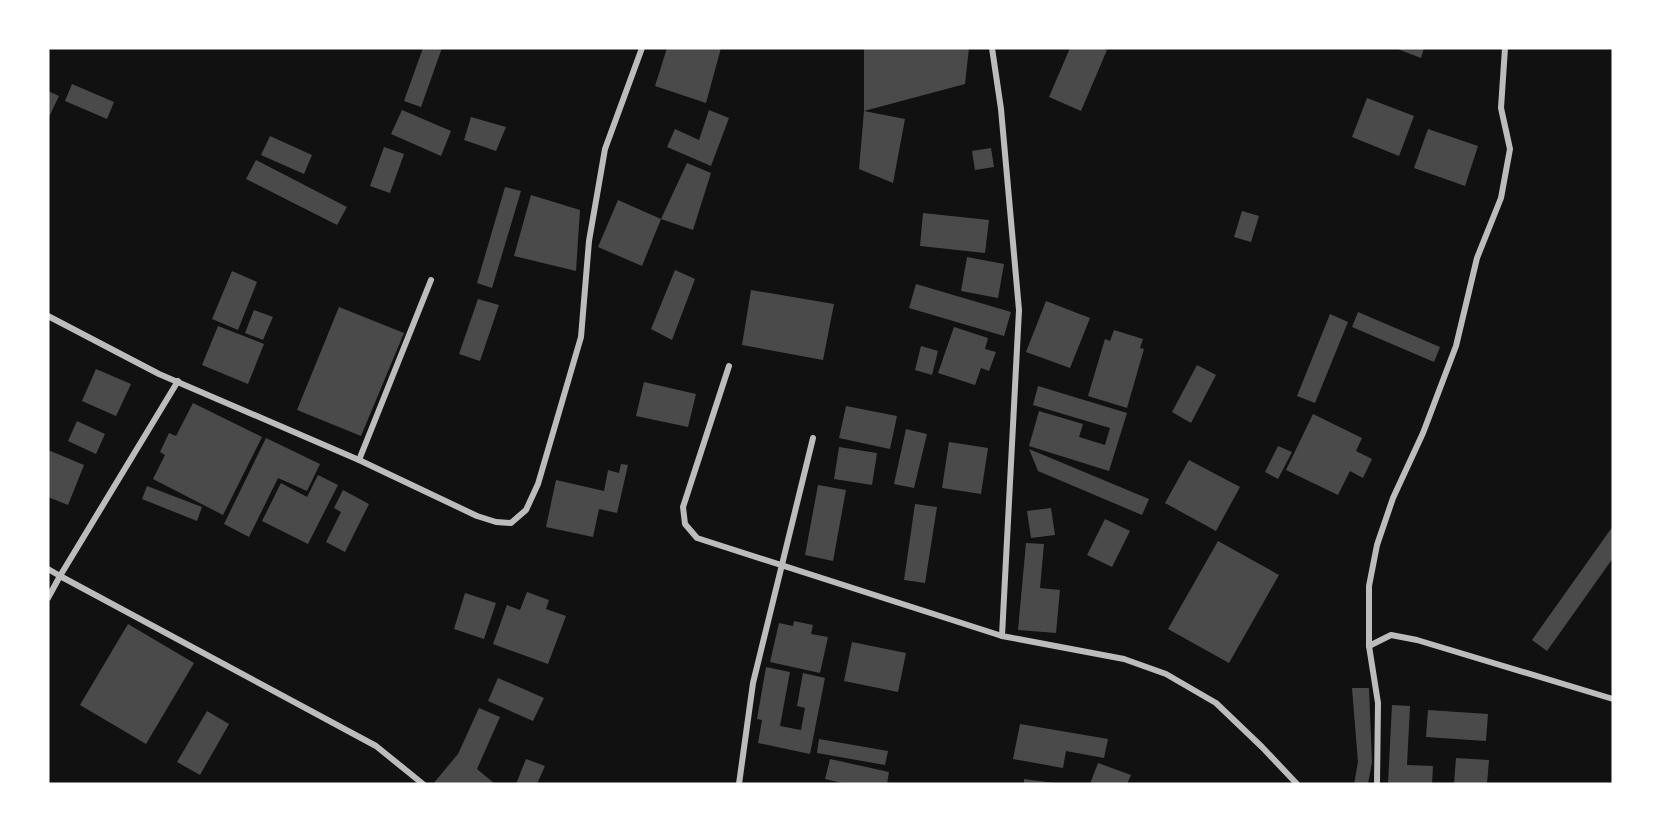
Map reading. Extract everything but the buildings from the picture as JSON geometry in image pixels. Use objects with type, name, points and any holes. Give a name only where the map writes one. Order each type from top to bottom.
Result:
[{"type":"street","points":[[48,316],[159,374],[360,460],[477,516],[511,524],[526,510],[538,484],[581,337],[589,242],[605,149],[642,48]]},
{"type":"street","points":[[992,48],[1001,109],[1019,310],[1002,636]]},
{"type":"street","points":[[1377,784],[1378,703],[1369,646],[1369,586],[1377,545],[1393,498],[1423,433],[1456,346],[1477,258],[1501,198],[1510,149],[1501,108],[1505,48]]},
{"type":"street","points":[[360,460],[431,280]]},
{"type":"street","points":[[729,366],[683,507],[685,524],[697,538],[1002,636],[1124,659],[1166,674],[1216,703],[1297,784]]},
{"type":"street","points":[[48,598],[178,381]]},
{"type":"street","points":[[739,784],[753,683],[813,438]]},
{"type":"street","points":[[48,569],[376,746],[423,784]]},
{"type":"street","points":[[1369,646],[1390,634],[1613,699]]}]
